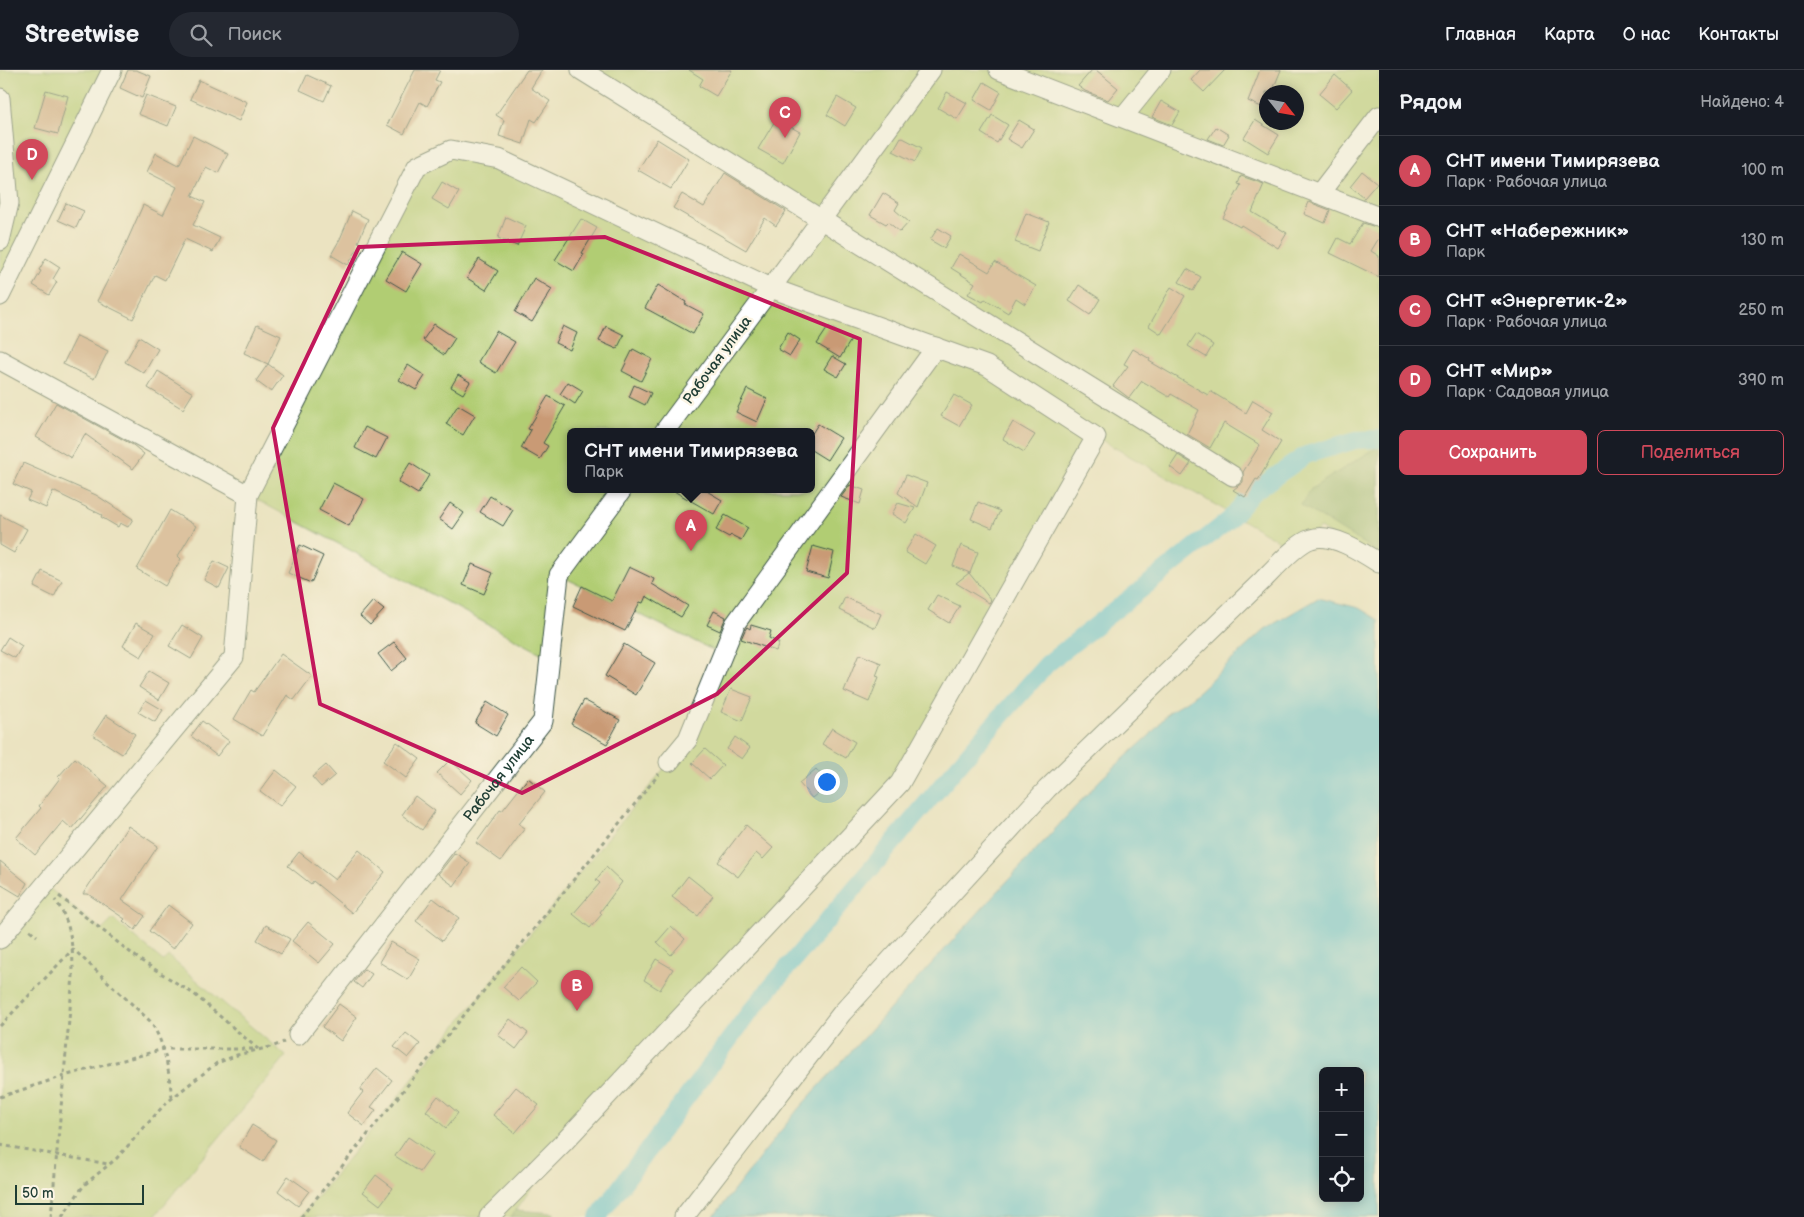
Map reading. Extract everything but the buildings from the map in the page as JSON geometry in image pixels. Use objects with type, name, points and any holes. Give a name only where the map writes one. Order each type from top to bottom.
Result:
[{"type":"street","points":[[0,296],[112,70]]},
{"type":"street","points":[[580,70],[1233,476]]},
{"type":"street","name":"Рабочая улица","points":[[667,428],[931,70]]},
{"type":"street","points":[[999,70],[1379,217]]},
{"type":"street","points":[[1123,117],[1161,70]]},
{"type":"street","points":[[0,98],[9,203],[0,241]]},
{"type":"street","points":[[1319,194],[1379,116]]},
{"type":"street","points":[[0,939],[234,657],[248,495],[417,166],[451,150],[499,159],[771,288],[987,366],[1096,437],[900,783],[571,1134],[489,1217]]},
{"type":"street","points":[[669,762],[688,739],[735,624],[936,347]]},
{"type":"street","points":[[0,360],[248,495]]},
{"type":"street","name":"Рабочая улица","points":[[298,1035],[543,722],[559,575],[620,493]]},
{"type":"street","points":[[684,1217],[842,1014],[1047,789],[1269,574],[1310,539],[1328,537],[1368,556],[1379,564]]},
{"type":"path","points":[[300,1217],[669,762]]},
{"type":"path","points":[[45,885],[140,960],[194,994],[258,1049]]},
{"type":"path","points":[[45,885],[61,908],[69,927],[73,949],[73,976],[51,1217]]},
{"type":"path","points":[[0,1026],[73,949]]},
{"type":"path","points":[[73,949],[150,1021],[164,1049],[172,1098]]},
{"type":"path","points":[[62,1217],[84,1185],[117,1158],[172,1098],[217,1063],[258,1049],[274,1046],[298,1035]]},
{"type":"path","points":[[0,1097],[64,1076],[164,1049],[258,1049]]},
{"type":"path","points":[[0,1145],[108,1164]]},
{"type":"highlighted area","points":[[605,237],[860,339],[847,573],[717,694],[522,793],[320,704],[273,428],[359,247]]},
{"type":"green space","points":[[0,70],[112,70],[0,296]]},
{"type":"green space","points":[[581,70],[1379,70],[1379,565],[1320,528],[1295,550],[1096,437],[900,783],[564,1142],[511,1217],[301,1217],[688,739],[723,655],[559,575],[550,658],[248,495],[417,166],[451,150],[499,159],[770,288],[821,220]]},
{"type":"green space","points":[[1379,446],[1379,553],[1301,505],[1311,489]]},
{"type":"green space","points":[[45,885],[102,930],[113,919],[163,961],[168,956],[286,1056],[154,1217],[0,1217],[0,939]]},
{"type":"green space","points":[[516,1210],[554,1213],[554,1217],[511,1217]]},
{"type":"water","points":[[1318,598],[1359,608],[1379,620],[1379,1217],[713,1217],[798,1109],[1101,779],[1150,735],[1168,713],[1191,698],[1265,629]]},
{"type":"waterway","points":[[598,1217],[749,1013],[979,741],[1047,664],[1229,520],[1253,492],[1306,455],[1356,440],[1379,439]]},
{"type":"place","name":"СНТ «Энергетик-2»","points":[[785,138]]},
{"type":"place","name":"СНТ «Мир»","points":[[32,180]]},
{"type":"place","name":"СНТ имени Тимирязева","points":[[691,551]]},
{"type":"place","name":"СНТ «Набережник»","points":[[577,1011]]}]
